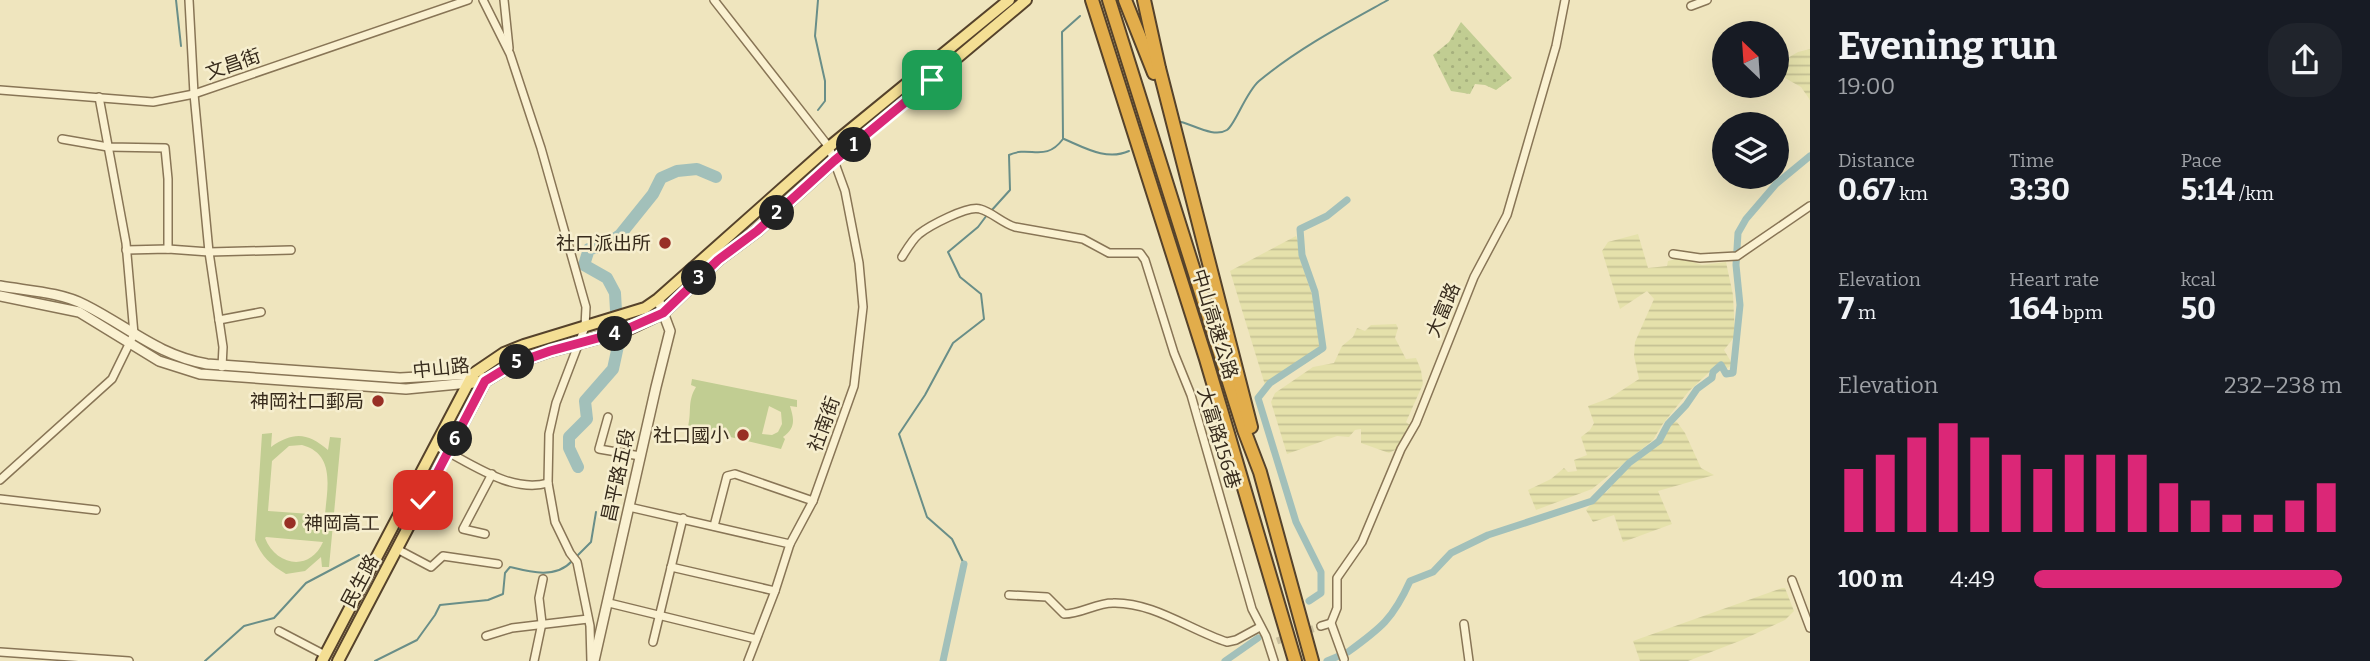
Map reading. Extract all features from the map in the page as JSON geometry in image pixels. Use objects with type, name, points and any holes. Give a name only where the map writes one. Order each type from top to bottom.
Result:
[{"type":"highway","name":"中山高速公路","points":[[1091,0],[1206,359],[1295,661]]},
{"type":"highway","name":"中山高速公路","points":[[1109,0],[1240,418],[1260,472],[1312,661]]},
{"type":"highway","points":[[1125,0],[1175,132]]},
{"type":"highway","points":[[1144,0],[1260,472]]},
{"type":"main road","name":"中山路","points":[[1009,0],[829,147],[658,299],[645,308],[524,345],[504,354],[474,375],[485,381],[513,364],[550,351],[617,334],[663,313],[718,260],[757,231],[834,161],[1026,0]]},
{"type":"main road","name":"民生路","points":[[323,658],[474,375]]},
{"type":"main road","name":"民生路","points":[[338,661],[485,381]]},
{"type":"street","points":[[189,0],[194,94],[209,252],[223,347],[222,375]]},
{"type":"street","name":"文昌街","points":[[0,90],[153,102],[194,94],[468,0]]},
{"type":"street","points":[[484,0],[510,54],[553,184],[586,307],[585,327],[556,403],[549,434],[548,483],[555,522],[577,562],[590,626],[593,661]]},
{"type":"street","points":[[504,0],[510,54]]},
{"type":"street","name":"社南街","points":[[714,0],[829,147],[845,191],[863,307],[854,386],[813,501],[790,544],[748,661]]},
{"type":"street","name":"大富路","points":[[1344,659],[1331,623],[1337,608],[1337,578],[1362,542],[1401,449],[1416,422],[1474,277],[1507,215],[1556,46],[1565,0]]},
{"type":"street","points":[[1691,6],[1707,0]]},
{"type":"street","points":[[0,480],[112,379],[134,334],[126,250],[99,97]]},
{"type":"street","points":[[62,139],[108,147],[165,148],[168,249]]},
{"type":"street","points":[[1673,254],[1710,259],[1737,256],[1810,206]]},
{"type":"street","name":"大富路156巷","points":[[902,257],[916,236],[932,225],[973,208],[981,209],[1005,224],[1083,239],[1109,253],[1140,253],[1145,260],[1174,353],[1191,395],[1252,609],[1260,627]]},
{"type":"street","points":[[126,250],[291,250]]},
{"type":"street","name":"中山路","points":[[0,286],[66,298],[83,304],[160,351],[184,360],[400,378],[474,375]]},
{"type":"street","name":"中山路","points":[[0,296],[79,312],[171,366],[200,374],[406,389],[474,375]]},
{"type":"street","name":"昌平路五段","points":[[593,661],[670,331],[658,299]]},
{"type":"street","points":[[219,320],[261,312]]},
{"type":"street","points":[[608,417],[599,449],[640,456]]},
{"type":"street","points":[[436,446],[492,474],[520,484],[548,483]]},
{"type":"street","points":[[485,534],[463,528],[492,474]]},
{"type":"street","points":[[714,526],[727,476],[735,474],[813,501]]},
{"type":"street","points":[[0,499],[96,509]]},
{"type":"street","points":[[629,507],[790,544]]},
{"type":"street","points":[[653,642],[682,518]]},
{"type":"street","points":[[397,549],[431,567],[443,556],[498,564]]},
{"type":"street","points":[[671,567],[775,590]]},
{"type":"street","points":[[534,661],[542,623],[539,598],[543,579]]},
{"type":"street","points":[[1792,580],[1810,628]]},
{"type":"street","points":[[1009,595],[1047,597],[1064,614],[1108,603],[1122,603],[1165,613],[1190,628],[1227,642],[1260,627],[1274,661]]},
{"type":"street","points":[[608,603],[756,639]]},
{"type":"street","points":[[486,635],[542,623],[588,620]]},
{"type":"street","points":[[1321,626],[1331,623]]},
{"type":"street","points":[[1464,624],[1469,661]]},
{"type":"street","points":[[279,631],[323,658]]},
{"type":"street","points":[[1268,643],[1277,641]]},
{"type":"street","points":[[0,652],[129,661]]},
{"type":"shaded area","points":[[1810,49],[1810,100],[1801,87],[1789,80],[1789,57]]},
{"type":"shaded area","points":[[1638,234],[1648,268],[1667,266],[1668,261],[1680,258],[1702,265],[1726,262],[1733,295],[1735,336],[1724,350],[1733,365],[1725,369],[1718,364],[1689,391],[1653,440],[1592,489],[1536,510],[1528,490],[1551,479],[1564,468],[1568,472],[1577,471],[1574,460],[1587,455],[1581,437],[1594,423],[1588,406],[1610,398],[1639,379],[1634,356],[1635,342],[1654,299],[1647,291],[1620,309],[1602,251],[1608,242]]},
{"type":"shaded area","points":[[1296,236],[1301,249],[1300,259],[1314,300],[1322,347],[1320,354],[1270,386],[1265,385],[1230,271]]},
{"type":"shaded area","points":[[1396,324],[1398,328],[1395,338],[1406,359],[1416,358],[1423,384],[1406,422],[1410,425],[1395,450],[1389,453],[1361,443],[1361,429],[1355,430],[1349,437],[1337,436],[1287,454],[1271,402],[1275,393],[1313,367],[1334,363],[1342,346],[1353,337],[1357,328],[1365,331],[1371,325]]},
{"type":"shaded area","points":[[1673,421],[1677,422],[1685,433],[1701,468],[1714,475],[1658,491],[1672,524],[1623,542],[1614,515],[1593,522],[1586,510],[1603,491],[1606,493],[1620,475],[1659,443]]},
{"type":"shaded area","points":[[1785,588],[1794,611],[1785,620],[1688,661],[1640,661],[1633,641]]},
{"type":"green space","points":[[1461,22],[1512,78],[1496,90],[1475,84],[1470,94],[1451,91],[1433,55],[1449,42]]},
{"type":"green space","points":[[692,379],[797,400],[797,407],[790,406],[793,423],[783,437],[785,439],[781,449],[688,427],[696,387],[691,385]],"holes":[[[769,406],[781,412],[782,424],[778,432],[772,435],[762,434]]]},
{"type":"green space","points":[[272,433],[271,447],[287,438],[301,436],[314,440],[328,450],[330,437],[341,438],[329,567],[322,567],[321,557],[305,571],[286,574],[267,560],[257,546],[255,540],[262,434]],"holes":[[[302,445],[313,450],[325,464],[328,484],[325,515],[268,511],[272,461],[289,446]],[[266,537],[323,542],[310,558],[293,562],[277,555]]]},
{"type":"waterway","points":[[176,0],[181,46]]},
{"type":"waterway","points":[[818,0],[815,36],[825,81],[825,101],[818,110]]},
{"type":"waterway","points":[[1181,122],[1210,132],[1227,130],[1259,81],[1306,47],[1388,0]]},
{"type":"waterway","points":[[991,211],[1010,190],[1009,155],[1017,152],[1044,152],[1063,139],[1062,32],[1080,16]]},
{"type":"waterway","points":[[1064,139],[1104,154],[1129,151]]},
{"type":"waterway","points":[[1348,652],[1392,614],[1410,581],[1433,572],[1451,553],[1488,535],[1592,501],[1629,463],[1659,441],[1668,424],[1697,389],[1712,378],[1713,372],[1721,365],[1726,374],[1733,373],[1740,305],[1736,265],[1738,233],[1746,219],[1776,184],[1810,156]]},
{"type":"waterway","points":[[578,467],[569,448],[569,437],[587,419],[585,401],[613,369],[618,346],[615,293],[607,278],[584,265],[589,249],[604,246],[620,235],[653,194],[661,178],[677,171],[697,169],[716,177]]},
{"type":"waterway","points":[[1309,601],[1321,593],[1321,572],[1296,522],[1258,398],[1270,383],[1323,348],[1315,292],[1302,255],[1300,229],[1327,216],[1347,200]]},
{"type":"waterway","points":[[964,564],[952,539],[927,517],[899,434],[925,395],[953,343],[984,319],[981,294],[960,277],[948,252],[978,227],[987,215]]},
{"type":"waterway","points":[[576,557],[591,542],[596,512]]},
{"type":"waterway","points":[[205,661],[244,626],[274,618],[306,583],[359,555]]},
{"type":"waterway","points":[[375,661],[417,640],[440,605],[488,600],[503,594],[505,573],[510,567],[542,573],[566,567],[572,561]]},
{"type":"waterway","points":[[943,661],[964,564]]},
{"type":"waterway","points":[[1225,661],[1258,638]]},
{"type":"waterway","points":[[1327,661],[1339,656]]},
{"type":"tunnel","points":[[1277,641],[1321,626]]},
{"type":"place","name":"社口派出所","points":[[665,243]]},
{"type":"place","name":"神岡社口郵局","points":[[378,401]]},
{"type":"place","name":"社口國小","points":[[743,435]]},
{"type":"place","name":"神岡高工","points":[[290,523]]},
{"type":"route","points":[[423,500],[485,381],[513,364],[550,351],[606,337],[663,313],[718,260],[757,231],[834,161],[932,80]]}]
